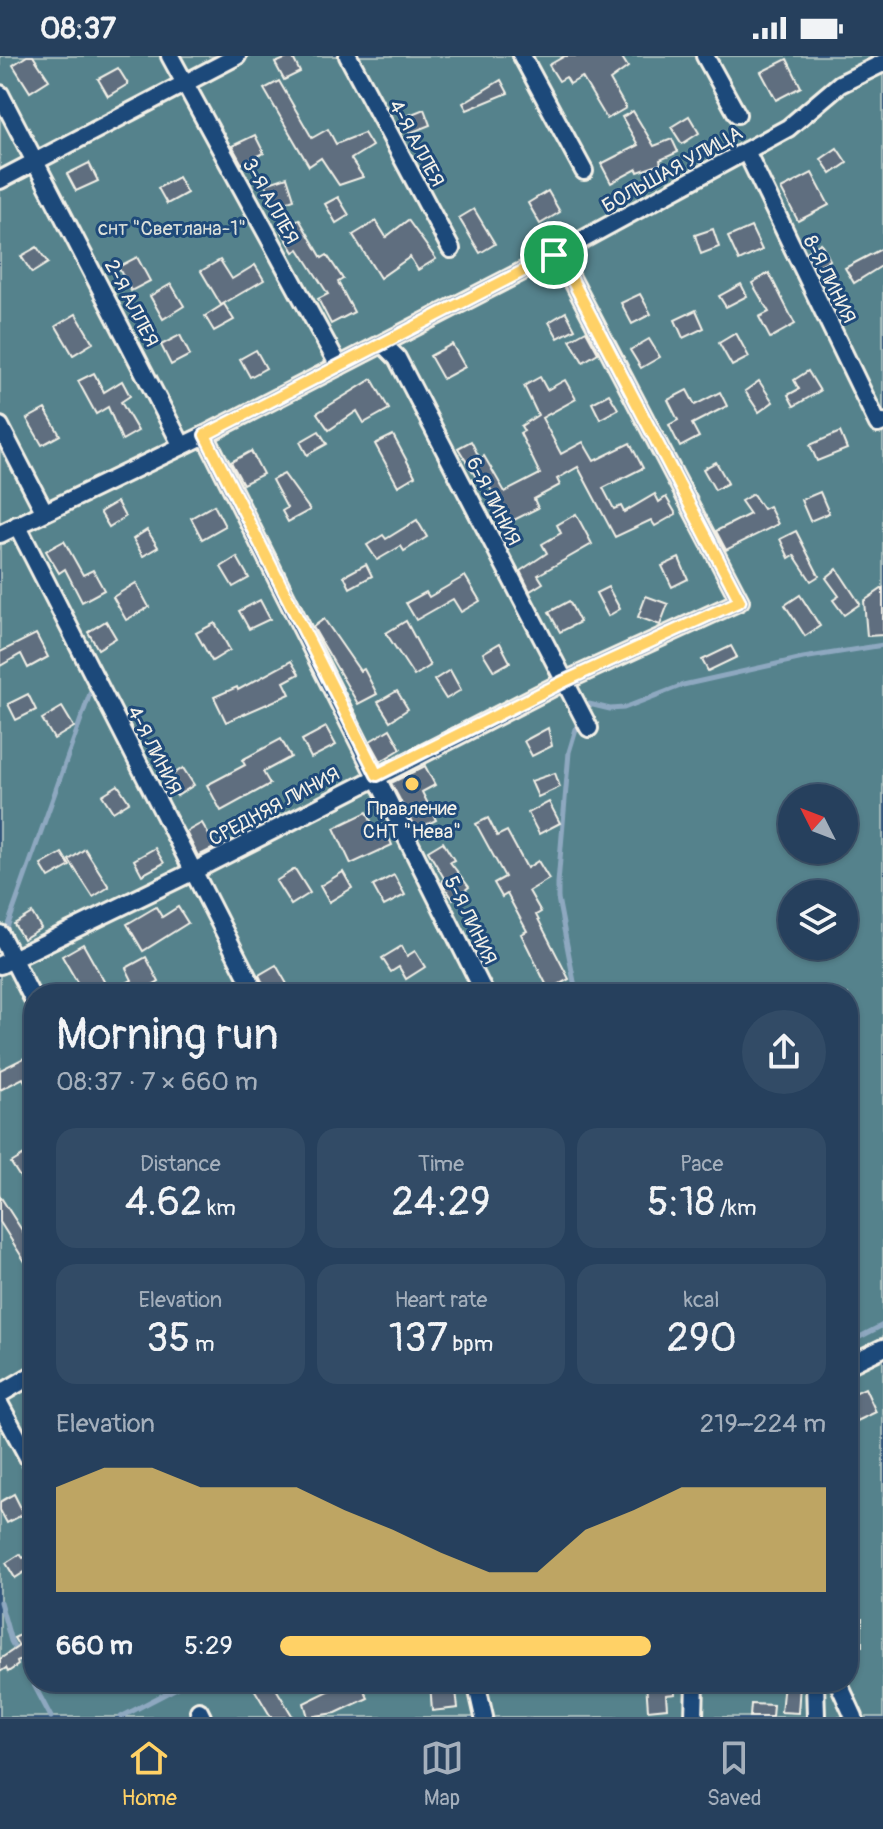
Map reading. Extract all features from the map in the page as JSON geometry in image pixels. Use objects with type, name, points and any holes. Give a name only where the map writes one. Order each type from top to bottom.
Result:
[{"type":"street","name":"3-Я АЛЛЕЯ","points":[[170,56],[339,366]]},
{"type":"street","points":[[0,180],[237,56]]},
{"type":"street","name":"4-Я АЛЛЕЯ","points":[[348,56],[451,249]]},
{"type":"street","points":[[522,56],[584,171]]},
{"type":"street","points":[[705,56],[737,114]]},
{"type":"street","name":"БОЛЬШАЯ УЛИЦА","points":[[0,534],[339,366],[387,348],[791,126],[840,84],[883,63]]},
{"type":"street","name":"2-Я АЛЛЕЯ","points":[[0,94],[182,446]]},
{"type":"street","name":"8-Я ЛИНИЯ","points":[[746,151],[880,423]]},
{"type":"street","name":"СРЕДНЯЯ ЛИНИЯ","points":[[6,962],[194,871],[560,683],[740,601],[558,253]]},
{"type":"street","name":"6-Я ЛИНИЯ","points":[[387,348],[560,683],[585,720]]},
{"type":"street","points":[[0,426],[44,511]]},
{"type":"street","name":"5-Я ЛИНИЯ","points":[[205,435],[480,984]]},
{"type":"street","name":"4-Я ЛИНИЯ","points":[[17,525],[251,984]]},
{"type":"street","points":[[0,934],[6,962],[24,987]]},
{"type":"street","points":[[858,1362],[881,1354]]},
{"type":"street","points":[[0,1394],[24,1380]]},
{"type":"street","points":[[0,1405],[24,1449]]},
{"type":"street","points":[[478,1692],[484,1717]]},
{"type":"street","points":[[694,1717],[695,1692]]},
{"type":"street","points":[[815,1692],[816,1717]]},
{"type":"street","points":[[843,1692],[854,1717]]},
{"type":"green space","name":"снт \"Светлана-1\"","points":[[0,56],[883,56],[883,1717],[0,1717]]},
{"type":"building","points":[[27,56],[33,56],[49,80],[30,92],[13,65]]},
{"type":"building","points":[[292,56],[300,72],[284,80],[275,63]]},
{"type":"building","points":[[565,56],[621,56],[628,67],[610,80],[626,108],[607,119],[582,77],[570,84],[566,77],[559,81],[549,65]]},
{"type":"building","points":[[787,59],[801,87],[776,100],[761,72]]},
{"type":"building","points":[[118,68],[128,84],[108,96],[98,79]]},
{"type":"building","points":[[501,80],[508,93],[467,110],[463,103]]},
{"type":"building","points":[[279,81],[312,138],[328,129],[336,144],[364,133],[372,146],[351,159],[363,177],[339,185],[321,158],[309,166],[264,89]]},
{"type":"building","points":[[424,109],[430,125],[410,133],[404,117]]},
{"type":"building","points":[[633,111],[654,146],[672,139],[678,152],[660,160],[661,164],[638,172],[637,169],[611,183],[601,164],[638,145],[622,117]]},
{"type":"building","points":[[689,116],[699,133],[682,144],[671,127]]},
{"type":"building","points":[[255,135],[264,153],[242,164],[232,146]]},
{"type":"building","points":[[837,148],[847,163],[831,174],[821,159]]},
{"type":"building","points":[[89,163],[98,181],[76,191],[67,174]]},
{"type":"building","points":[[812,173],[829,205],[798,221],[781,189]]},
{"type":"building","points":[[178,177],[187,193],[167,204],[158,188]]},
{"type":"building","points":[[287,177],[294,199],[274,206],[266,184]]},
{"type":"building","points":[[548,191],[560,212],[540,224],[528,203]]},
{"type":"building","points":[[338,197],[349,215],[336,223],[325,204]]},
{"type":"building","points":[[474,209],[495,244],[480,253],[459,218]]},
{"type":"building","points":[[299,219],[322,258],[327,255],[343,279],[338,282],[354,312],[331,324],[318,299],[328,294],[299,249],[294,252],[281,230]]},
{"type":"building","points":[[408,220],[436,259],[418,270],[410,257],[380,278],[353,235],[376,221],[386,237]]},
{"type":"building","points":[[751,227],[762,250],[739,261],[728,237]]},
{"type":"building","points":[[713,229],[719,247],[701,254],[695,235]]},
{"type":"building","points":[[821,243],[830,260],[816,267],[808,251]]},
{"type":"building","points":[[37,247],[48,263],[32,273],[21,256]]},
{"type":"building","points":[[883,248],[883,265],[854,283],[845,268]]},
{"type":"building","points":[[137,257],[150,281],[131,291],[118,267]]},
{"type":"building","points":[[220,260],[232,279],[255,265],[264,280],[221,305],[201,271]]},
{"type":"building","points":[[769,273],[795,324],[770,338],[759,317],[769,312],[752,283]]},
{"type":"building","points":[[171,284],[184,306],[163,319],[150,296]]},
{"type":"building","points":[[741,284],[747,296],[726,307],[719,296]]},
{"type":"building","points":[[640,294],[651,314],[632,324],[621,303]]},
{"type":"building","points":[[224,304],[234,320],[214,331],[205,316]]},
{"type":"building","points":[[696,310],[704,328],[683,338],[675,320]]},
{"type":"building","points":[[566,312],[575,329],[558,338],[549,322]]},
{"type":"building","points":[[76,314],[93,343],[73,355],[56,326]]},
{"type":"building","points":[[586,331],[598,353],[583,362],[570,340]]},
{"type":"building","points":[[736,333],[749,357],[732,366],[719,343]]},
{"type":"building","points":[[180,335],[190,355],[171,365],[161,345]]},
{"type":"building","points":[[649,339],[660,357],[641,368],[630,350]]},
{"type":"building","points":[[452,344],[465,367],[443,379],[430,356]]},
{"type":"building","points":[[256,350],[266,368],[250,377],[240,359]]},
{"type":"building","points":[[808,371],[820,391],[794,406],[788,395],[799,389],[794,380]]},
{"type":"building","points":[[94,373],[104,392],[122,381],[130,396],[121,402],[138,431],[122,440],[108,407],[96,414],[78,381]]},
{"type":"building","points":[[540,377],[547,390],[565,380],[576,399],[542,418],[561,454],[583,442],[594,461],[630,443],[643,468],[603,488],[614,509],[621,506],[624,512],[655,494],[659,502],[666,497],[676,514],[655,526],[651,520],[615,537],[578,467],[557,479],[560,485],[534,499],[538,508],[508,523],[485,478],[479,482],[458,448],[471,441],[480,459],[484,456],[505,492],[540,474],[520,433],[524,431],[521,426],[538,415],[524,386]]},
{"type":"building","points":[[372,379],[389,409],[364,423],[357,411],[329,430],[317,413]]},
{"type":"building","points":[[759,381],[773,402],[759,412],[745,391]]},
{"type":"building","points":[[687,390],[695,405],[720,392],[727,406],[692,424],[699,437],[680,447],[669,425],[678,420],[668,400]]},
{"type":"building","points":[[609,394],[618,409],[600,419],[592,403]]},
{"type":"building","points":[[45,409],[60,435],[42,445],[27,419]]},
{"type":"building","points":[[319,431],[327,444],[307,455],[300,442]]},
{"type":"building","points":[[840,432],[847,449],[817,461],[810,445]]},
{"type":"building","points":[[393,435],[415,476],[398,486],[375,444]]},
{"type":"building","points":[[251,451],[263,474],[243,484],[231,462]]},
{"type":"building","points":[[716,462],[728,483],[715,490],[703,469]]},
{"type":"building","points":[[284,474],[310,510],[288,522],[282,511],[287,508],[272,480]]},
{"type":"building","points":[[820,492],[829,513],[810,521],[801,500]]},
{"type":"building","points":[[753,494],[763,509],[769,506],[778,524],[726,550],[716,531],[750,514],[741,501]]},
{"type":"building","points":[[117,502],[125,517],[109,527],[100,512]]},
{"type":"building","points":[[214,505],[225,526],[202,539],[191,518]]},
{"type":"building","points":[[576,514],[592,544],[538,575],[543,583],[530,591],[520,571],[547,553],[542,544],[561,533],[557,525]]},
{"type":"building","points":[[417,520],[427,537],[404,551],[401,546],[377,560],[367,545],[383,535],[386,539]]},
{"type":"building","points":[[147,530],[158,547],[143,556],[133,539]]},
{"type":"building","points":[[796,531],[819,576],[811,581],[794,555],[789,558],[780,539]]},
{"type":"building","points":[[64,541],[83,575],[93,570],[104,590],[82,602],[65,569],[59,573],[46,551]]},
{"type":"building","points":[[237,557],[249,578],[233,587],[221,567]]},
{"type":"building","points":[[679,558],[688,579],[672,587],[662,566]]},
{"type":"building","points":[[366,564],[372,576],[350,588],[344,576]]},
{"type":"building","points":[[837,569],[860,604],[844,615],[833,600],[839,596],[826,578]]},
{"type":"building","points":[[465,576],[480,601],[461,612],[453,599],[416,620],[406,603],[426,592],[429,597]]},
{"type":"building","points":[[136,583],[149,607],[126,620],[113,597]]},
{"type":"building","points":[[608,587],[620,609],[608,616],[596,593]]},
{"type":"building","points":[[883,588],[883,635],[867,636],[864,601]]},
{"type":"building","points":[[800,595],[820,626],[805,636],[785,605]]},
{"type":"building","points":[[646,596],[668,604],[660,625],[638,617]]},
{"type":"building","points":[[260,600],[270,619],[249,629],[239,611]]},
{"type":"building","points":[[569,601],[580,622],[560,632],[549,612]]},
{"type":"building","points":[[324,619],[360,671],[364,669],[377,694],[358,704],[313,627]]},
{"type":"building","points":[[106,621],[116,638],[98,649],[88,632]]},
{"type":"building","points":[[406,621],[430,666],[414,676],[386,633]]},
{"type":"building","points":[[215,623],[230,650],[212,661],[196,633]]},
{"type":"building","points":[[36,634],[48,657],[28,668],[21,654],[0,666],[0,652]]},
{"type":"building","points":[[500,643],[510,662],[494,671],[483,653]]},
{"type":"building","points":[[731,646],[737,657],[708,671],[702,660]]},
{"type":"building","points":[[291,661],[299,674],[284,682],[290,694],[226,722],[214,697],[237,687],[238,690]]},
{"type":"building","points":[[450,670],[461,690],[446,699],[434,680]]},
{"type":"building","points":[[397,691],[408,709],[390,721],[378,702]]},
{"type":"building","points":[[28,694],[36,710],[16,720],[8,704]]},
{"type":"building","points":[[62,707],[74,727],[54,739],[42,719]]},
{"type":"building","points":[[326,727],[336,745],[311,758],[302,740]]},
{"type":"building","points":[[548,728],[552,746],[532,756],[524,741]]},
{"type":"building","points":[[390,729],[401,749],[381,761],[370,741]]},
{"type":"building","points":[[281,739],[291,757],[263,772],[270,784],[221,811],[207,785],[245,765],[242,760]]},
{"type":"building","points":[[425,766],[435,785],[422,792],[436,820],[416,830],[391,783]]},
{"type":"building","points":[[183,768],[194,785],[177,796],[166,779]]},
{"type":"building","points":[[555,773],[560,787],[538,797],[531,781]]},
{"type":"building","points":[[118,785],[129,802],[113,812],[102,795]]},
{"type":"building","points":[[549,802],[560,823],[539,834],[528,813]]},
{"type":"building","points":[[367,812],[378,837],[387,833],[392,845],[351,864],[334,828]]},
{"type":"building","points":[[488,818],[497,836],[507,831],[527,868],[538,861],[549,879],[529,891],[541,912],[536,915],[569,979],[560,984],[546,984],[521,934],[527,931],[507,894],[502,897],[494,883],[505,877],[476,824]]},
{"type":"building","points":[[202,823],[216,847],[198,856],[186,832]]},
{"type":"building","points":[[443,842],[454,860],[450,862],[469,887],[453,899],[428,851]]},
{"type":"building","points":[[155,848],[164,863],[142,875],[134,860]]},
{"type":"building","points":[[85,849],[109,887],[93,897],[69,860]]},
{"type":"building","points":[[62,853],[70,866],[49,878],[41,865]]},
{"type":"building","points":[[295,869],[310,893],[291,905],[276,881]]},
{"type":"building","points":[[343,872],[352,888],[329,902],[320,886]]},
{"type":"building","points":[[394,875],[405,895],[384,906],[373,886]]},
{"type":"building","points":[[156,907],[162,917],[178,907],[188,923],[143,951],[127,924]]},
{"type":"building","points":[[32,913],[41,928],[23,939],[14,924]]},
{"type":"building","points":[[83,944],[106,984],[78,984],[62,956]]},
{"type":"building","points":[[402,946],[407,956],[415,951],[425,967],[406,979],[399,967],[391,972],[382,958]]},
{"type":"building","points":[[146,957],[159,982],[125,984],[132,980],[126,968]]},
{"type":"building","points":[[276,965],[287,984],[263,984],[259,975]]},
{"type":"building","points":[[24,1058],[24,1080],[0,1090],[0,1070]]},
{"type":"building","points":[[24,1155],[24,1177],[21,1179],[11,1163]]},
{"type":"building","points":[[0,1196],[24,1233],[24,1260],[0,1222]]},
{"type":"building","points":[[865,1388],[876,1412],[858,1421],[858,1391]]},
{"type":"building","points":[[14,1494],[24,1514],[7,1523],[0,1510],[0,1502]]},
{"type":"building","points":[[20,1554],[24,1572],[15,1578],[6,1563]]},
{"type":"building","points":[[858,1618],[862,1618],[862,1646],[858,1646]]},
{"type":"building","points":[[24,1633],[24,1658],[8,1672],[6,1668],[0,1672],[0,1659],[19,1646],[14,1638]]},
{"type":"building","points":[[256,1692],[278,1692],[293,1717],[271,1717]]},
{"type":"building","points":[[327,1692],[365,1692],[368,1698],[336,1713],[308,1717],[304,1703]]},
{"type":"building","points":[[431,1692],[456,1692],[458,1708],[432,1711]]},
{"type":"building","points":[[647,1692],[675,1692],[666,1695],[667,1708],[648,1710]]},
{"type":"building","points":[[783,1692],[799,1692],[798,1713],[781,1712]]},
{"type":"building","points":[[751,1704],[773,1705],[772,1717],[750,1717]]},
{"type":"waterway","points":[[585,710],[589,704],[610,709],[624,708],[683,685],[803,658],[883,645]]},
{"type":"waterway","points":[[4,936],[93,685]]},
{"type":"waterway","points":[[574,984],[558,898],[558,883],[569,752],[579,719]]},
{"type":"waterway","points":[[858,1338],[883,1325]]},
{"type":"waterway","points":[[0,1602],[11,1641],[24,1666]]},
{"type":"waterway","points":[[38,1692],[51,1717]]},
{"type":"waterway","points":[[121,1717],[169,1692]]},
{"type":"place","name":"Правление СНТ \"Нева\"","points":[[412,784]]},
{"type":"route","points":[[558,253],[740,601],[565,681],[377,775],[205,435],[554,255],[558,253]]}]
